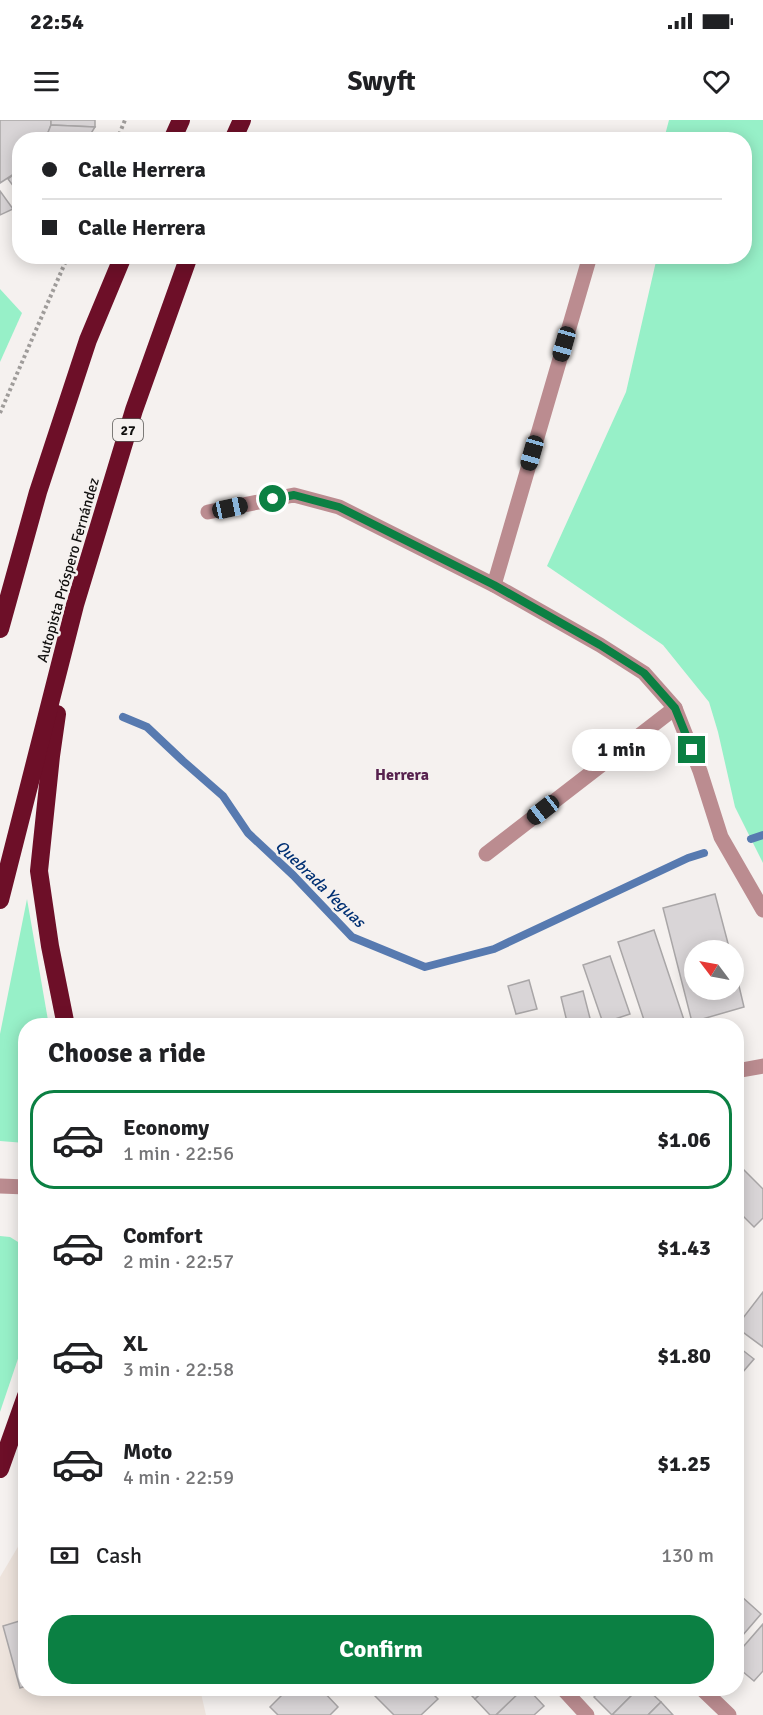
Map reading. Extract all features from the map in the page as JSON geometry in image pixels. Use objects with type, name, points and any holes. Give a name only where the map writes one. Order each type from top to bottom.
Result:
[{"type":"highway","points":[[0,630],[38,492],[88,340],[120,264]]},
{"type":"highway","name":"Autopista Próspero Fernández","points":[[0,900],[75,605],[134,410],[186,264]]},
{"type":"highway","points":[[0,607],[22,551]]},
{"type":"highway","points":[[64,1018],[50,946],[39,871],[51,756],[75,605]]},
{"type":"highway","points":[[0,1469],[18,1418]]},
{"type":"street","points":[[494,585],[588,264]]},
{"type":"street","points":[[208,512],[294,495],[339,507],[494,585],[600,645],[644,673],[675,708],[700,771],[721,837],[763,910]]},
{"type":"street","points":[[486,854],[675,708]]},
{"type":"street","points":[[744,1070],[763,1066]]},
{"type":"street","points":[[0,1186],[18,1187]]},
{"type":"street","points":[[569,1696],[587,1715]]},
{"type":"street","points":[[709,1696],[729,1715]]},
{"type":"path","points":[[0,413],[65,264]]},
{"type":"shaded area","points":[[18,1547],[18,1696],[202,1696],[206,1715],[0,1715],[0,1577]]},
{"type":"green space","points":[[669,120],[763,120],[763,863],[735,807],[709,702],[663,645],[547,566],[626,392],[655,264],[752,264],[752,132],[666,132]]},
{"type":"green space","points":[[0,289],[22,313],[0,362]]},
{"type":"green space","points":[[27,899],[48,1018],[18,1018],[18,1142],[0,1141],[0,1034]]},
{"type":"green space","points":[[0,1236],[10,1237],[18,1242],[18,1359],[0,1412]]},
{"type":"building","points":[[0,120],[51,120],[48,132],[12,132],[12,175],[0,183]]},
{"type":"building","points":[[51,120],[95,120],[95,127],[51,125]]},
{"type":"building","points":[[51,125],[95,127],[92,132],[48,132]]},
{"type":"building","points":[[0,191],[12,209],[0,215]]},
{"type":"building","points":[[715,894],[727,940],[684,940],[684,991],[663,908]]},
{"type":"building","points":[[654,930],[683,1018],[643,1018],[618,942]]},
{"type":"building","points":[[610,956],[630,1014],[618,1018],[601,1018],[583,965]]},
{"type":"building","points":[[529,980],[537,1009],[516,1014],[508,986]]},
{"type":"building","points":[[583,991],[590,1018],[566,1018],[561,997]]},
{"type":"building","points":[[686,1000],[742,1000],[744,1007],[706,1018],[691,1018]]},
{"type":"building","points":[[744,1170],[763,1189],[763,1218],[754,1227],[744,1217]]},
{"type":"building","points":[[763,1292],[763,1347],[744,1333],[744,1317]]},
{"type":"building","points":[[744,1351],[754,1359],[744,1371]]},
{"type":"building","points":[[744,1599],[761,1614],[744,1634]]},
{"type":"building","points":[[18,1621],[18,1681],[3,1626]]},
{"type":"building","points":[[763,1624],[763,1671],[754,1681],[744,1673],[744,1646]]},
{"type":"building","points":[[281,1696],[328,1696],[338,1707],[330,1715],[278,1715],[270,1707]]},
{"type":"building","points":[[375,1696],[435,1696],[438,1699],[421,1715],[394,1715]]},
{"type":"building","points":[[478,1696],[516,1696],[496,1715],[490,1715],[475,1699]]},
{"type":"building","points":[[516,1696],[535,1696],[544,1706],[534,1715],[496,1715]]},
{"type":"building","points":[[595,1696],[631,1696],[612,1715]]},
{"type":"building","points":[[631,1696],[655,1696],[661,1702],[648,1715],[612,1715]]},
{"type":"building","points":[[661,1702],[673,1715],[648,1715]]},
{"type":"waterway","name":"Quebrada Yeguas","points":[[123,717],[147,727],[223,796],[248,833],[293,875],[352,937],[425,967],[494,949],[688,858],[704,853]]},
{"type":"waterway","name":"Quebrada Yeguas","points":[[751,839],[763,835]]},
{"type":"district","name":"Herrera","points":[[402,775]]},
{"type":"route","points":[[273,499],[294,495],[339,507],[494,585],[600,645],[644,673],[675,708],[692,750]]}]
